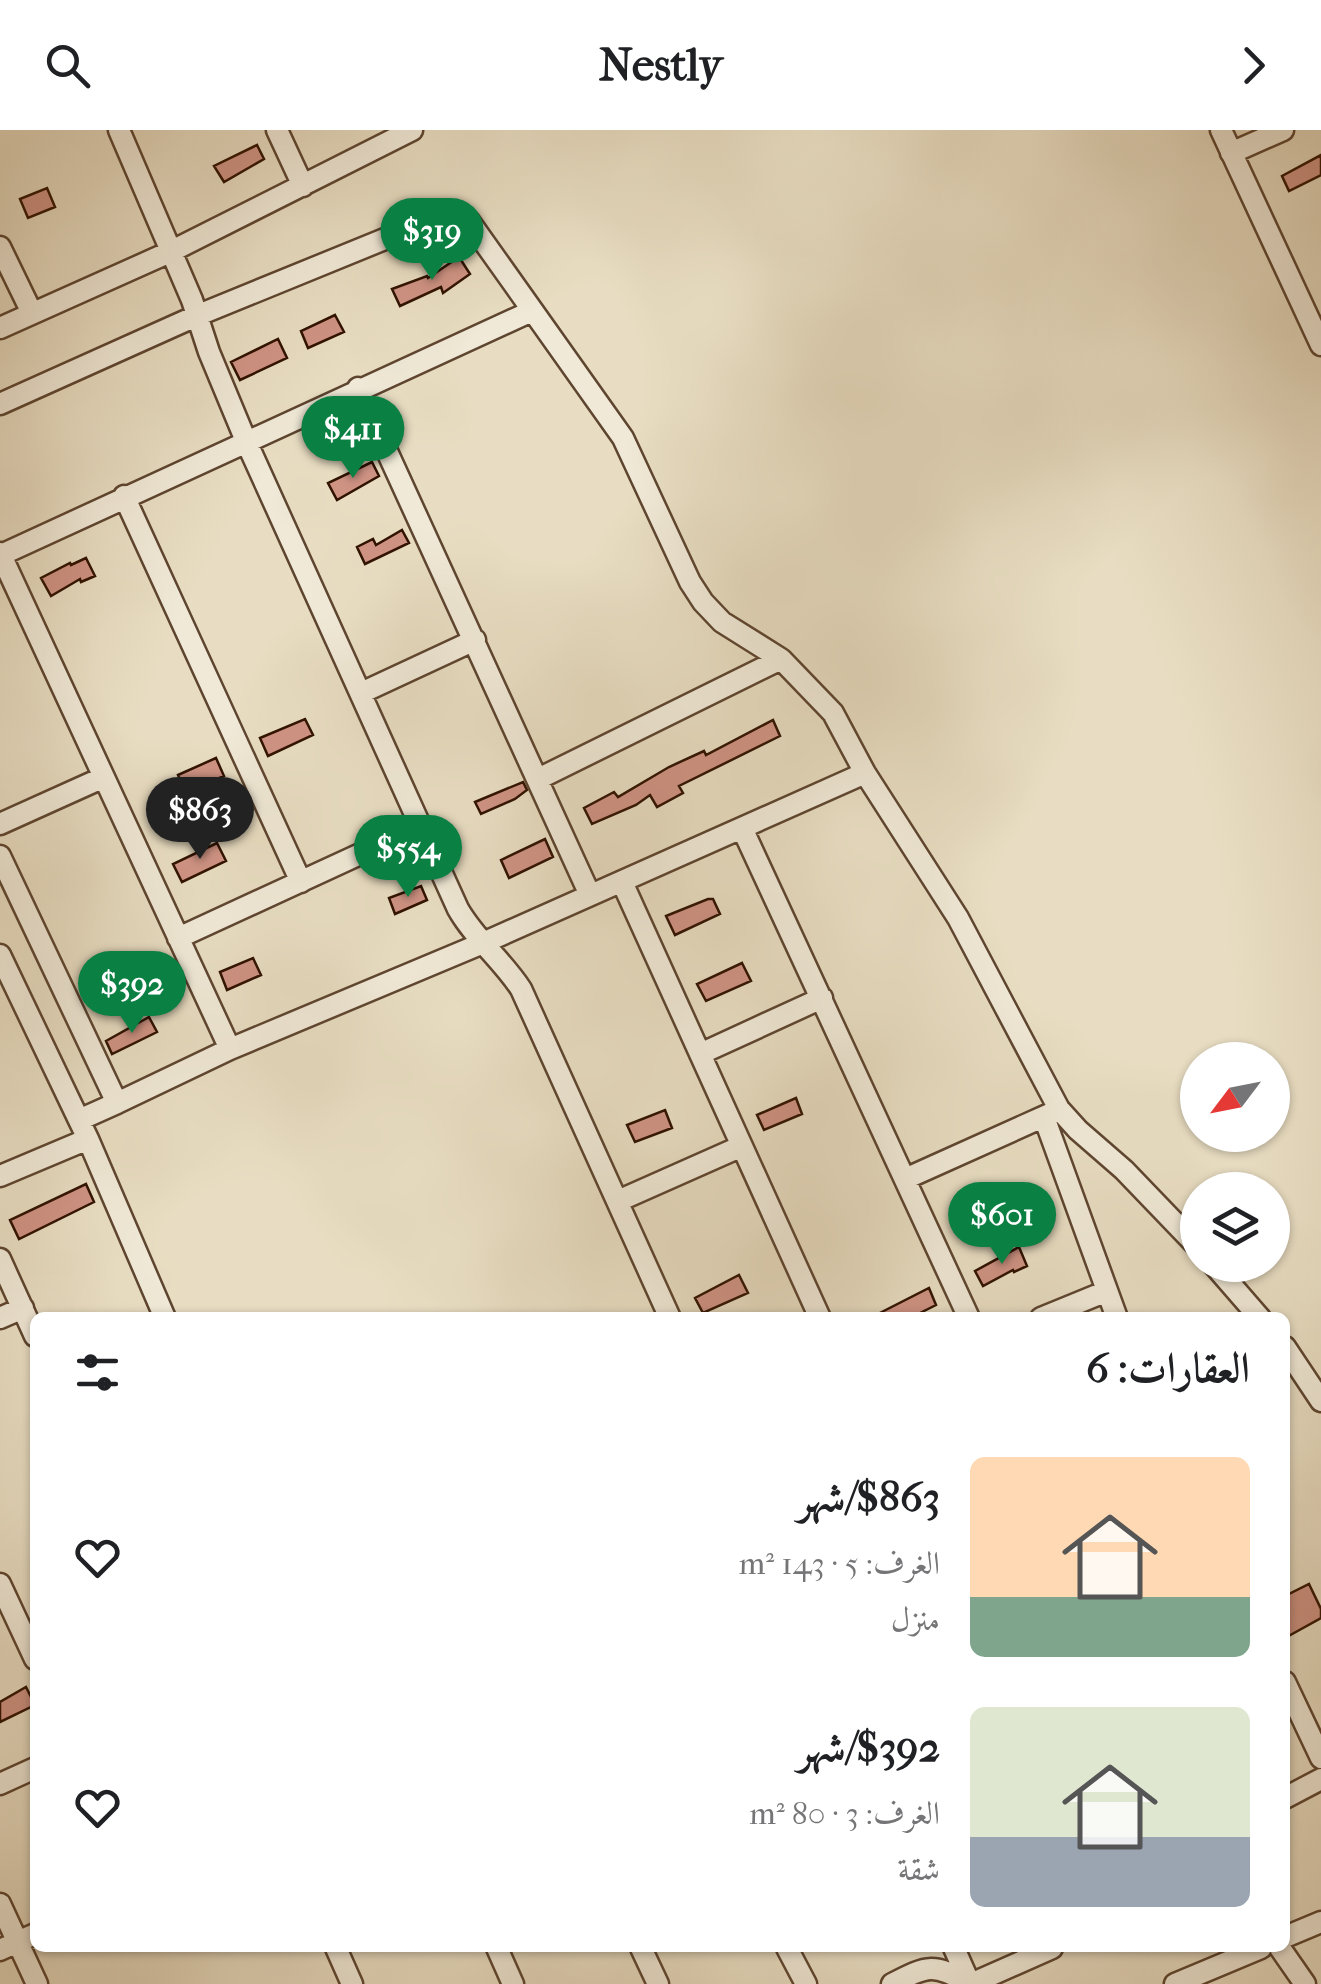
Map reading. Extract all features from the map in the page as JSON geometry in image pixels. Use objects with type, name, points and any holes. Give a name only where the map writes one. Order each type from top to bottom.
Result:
[{"type":"street","points":[[119,130],[172,251],[246,441],[458,909],[521,989],[667,1312]]},
{"type":"street","points":[[277,130],[303,186]]},
{"type":"street","points":[[0,328],[172,251],[412,130]]},
{"type":"street","points":[[1221,130],[1321,346]]},
{"type":"street","points":[[1231,153],[1283,130]]},
{"type":"street","points":[[0,404],[196,316],[446,214],[458,214],[469,221],[623,438],[702,602],[722,622],[781,659],[816,692],[958,918],[1052,1113],[1116,1312]]},
{"type":"street","points":[[0,247],[32,312]]},
{"type":"street","points":[[230,1050],[0,554],[532,310]]},
{"type":"street","points":[[358,388],[590,895]]},
{"type":"street","points":[[124,496],[301,882]]},
{"type":"street","points":[[361,693],[475,640]]},
{"type":"street","points":[[538,779],[781,659]]},
{"type":"street","points":[[0,1176],[83,1129],[116,1103],[865,773]]},
{"type":"street","points":[[0,824],[102,778]]},
{"type":"street","points":[[178,938],[421,826]]},
{"type":"street","points":[[742,828],[966,1312]]},
{"type":"street","points":[[0,856],[116,1103]]},
{"type":"street","points":[[622,882],[817,1312]]},
{"type":"street","points":[[0,956],[83,1129],[163,1312]]},
{"type":"street","points":[[700,1054],[822,998]]},
{"type":"street","points":[[905,1179],[1052,1113]]},
{"type":"street","points":[[1052,1113],[1124,1170],[1180,1228]]},
{"type":"street","points":[[618,1202],[742,1146]]},
{"type":"street","points":[[0,1259],[30,1325]]},
{"type":"street","points":[[1229,1282],[1255,1312]]},
{"type":"street","points":[[1056,1312],[1108,1291]]},
{"type":"street","points":[[0,1318],[22,1308]]},
{"type":"street","points":[[1290,1354],[1321,1401]]},
{"type":"street","points":[[0,1584],[30,1649]]},
{"type":"street","points":[[1290,1693],[1321,1758]]},
{"type":"street","points":[[0,1784],[30,1770]]},
{"type":"street","points":[[1290,1795],[1321,1779]]},
{"type":"street","points":[[0,1904],[37,1984]]},
{"type":"street","points":[[1290,1935],[1321,1922]]},
{"type":"street","points":[[342,1952],[352,1984]]},
{"type":"street","points":[[499,1952],[513,1984]]},
{"type":"street","points":[[644,1952],[658,1984]]},
{"type":"street","points":[[788,1952],[806,1984]]},
{"type":"street","points":[[956,1952],[970,1984]]},
{"type":"street","points":[[970,1984],[1043,1952]]},
{"type":"street","points":[[1175,1984],[1251,1952]]},
{"type":"street","points":[[1283,1952],[1305,1984]]},
{"type":"street","points":[[892,1984],[927,1957],[970,1984]]},
{"type":"building","points":[[257,145],[264,159],[224,182],[214,166]]},
{"type":"building","points":[[1321,155],[1321,175],[1289,191],[1282,176]]},
{"type":"building","points":[[47,188],[55,207],[28,218],[20,199]]},
{"type":"building","points":[[459,257],[470,274],[443,293],[441,287],[400,306],[392,289],[428,278]]},
{"type":"building","points":[[335,315],[344,332],[308,348],[301,331]]},
{"type":"building","points":[[278,339],[287,358],[240,380],[231,362]]},
{"type":"building","points":[[372,462],[379,476],[337,500],[328,483]]},
{"type":"building","points":[[402,530],[409,543],[365,564],[357,547],[373,539],[376,545]]},
{"type":"building","points":[[86,558],[95,576],[81,582],[80,579],[51,596],[41,578]]},
{"type":"building","points":[[305,719],[313,735],[268,756],[260,738]]},
{"type":"building","points":[[773,720],[780,736],[679,786],[683,793],[657,807],[650,795],[592,824],[584,808],[614,792],[618,797],[669,767],[704,751],[706,755]]},
{"type":"building","points":[[216,758],[224,776],[186,793],[178,775]]},
{"type":"building","points":[[523,782],[527,790],[481,814],[475,802]]},
{"type":"building","points":[[545,839],[553,857],[509,878],[501,860]]},
{"type":"building","points":[[217,843],[226,861],[182,882],[173,864]]},
{"type":"building","points":[[421,886],[427,900],[395,914],[389,898]]},
{"type":"building","points":[[713,899],[720,914],[675,935],[666,916]]},
{"type":"building","points":[[253,958],[261,975],[227,990],[220,972]]},
{"type":"building","points":[[742,963],[751,981],[706,1001],[697,984]]},
{"type":"building","points":[[149,1017],[157,1032],[112,1054],[106,1041]]},
{"type":"building","points":[[796,1098],[802,1114],[764,1130],[757,1115]]},
{"type":"building","points":[[665,1110],[672,1128],[635,1142],[627,1125]]},
{"type":"building","points":[[86,1184],[94,1202],[19,1239],[10,1220]]},
{"type":"building","points":[[1019,1247],[1027,1266],[983,1286],[975,1271]]},
{"type":"building","points":[[739,1275],[748,1293],[705,1312],[695,1298]]},
{"type":"building","points":[[929,1288],[936,1305],[922,1312],[882,1312]]},
{"type":"building","points":[[1309,1584],[1321,1618],[1290,1635],[1290,1594]]},
{"type":"building","points":[[26,1687],[30,1695],[30,1707],[0,1722],[0,1702]]}]
